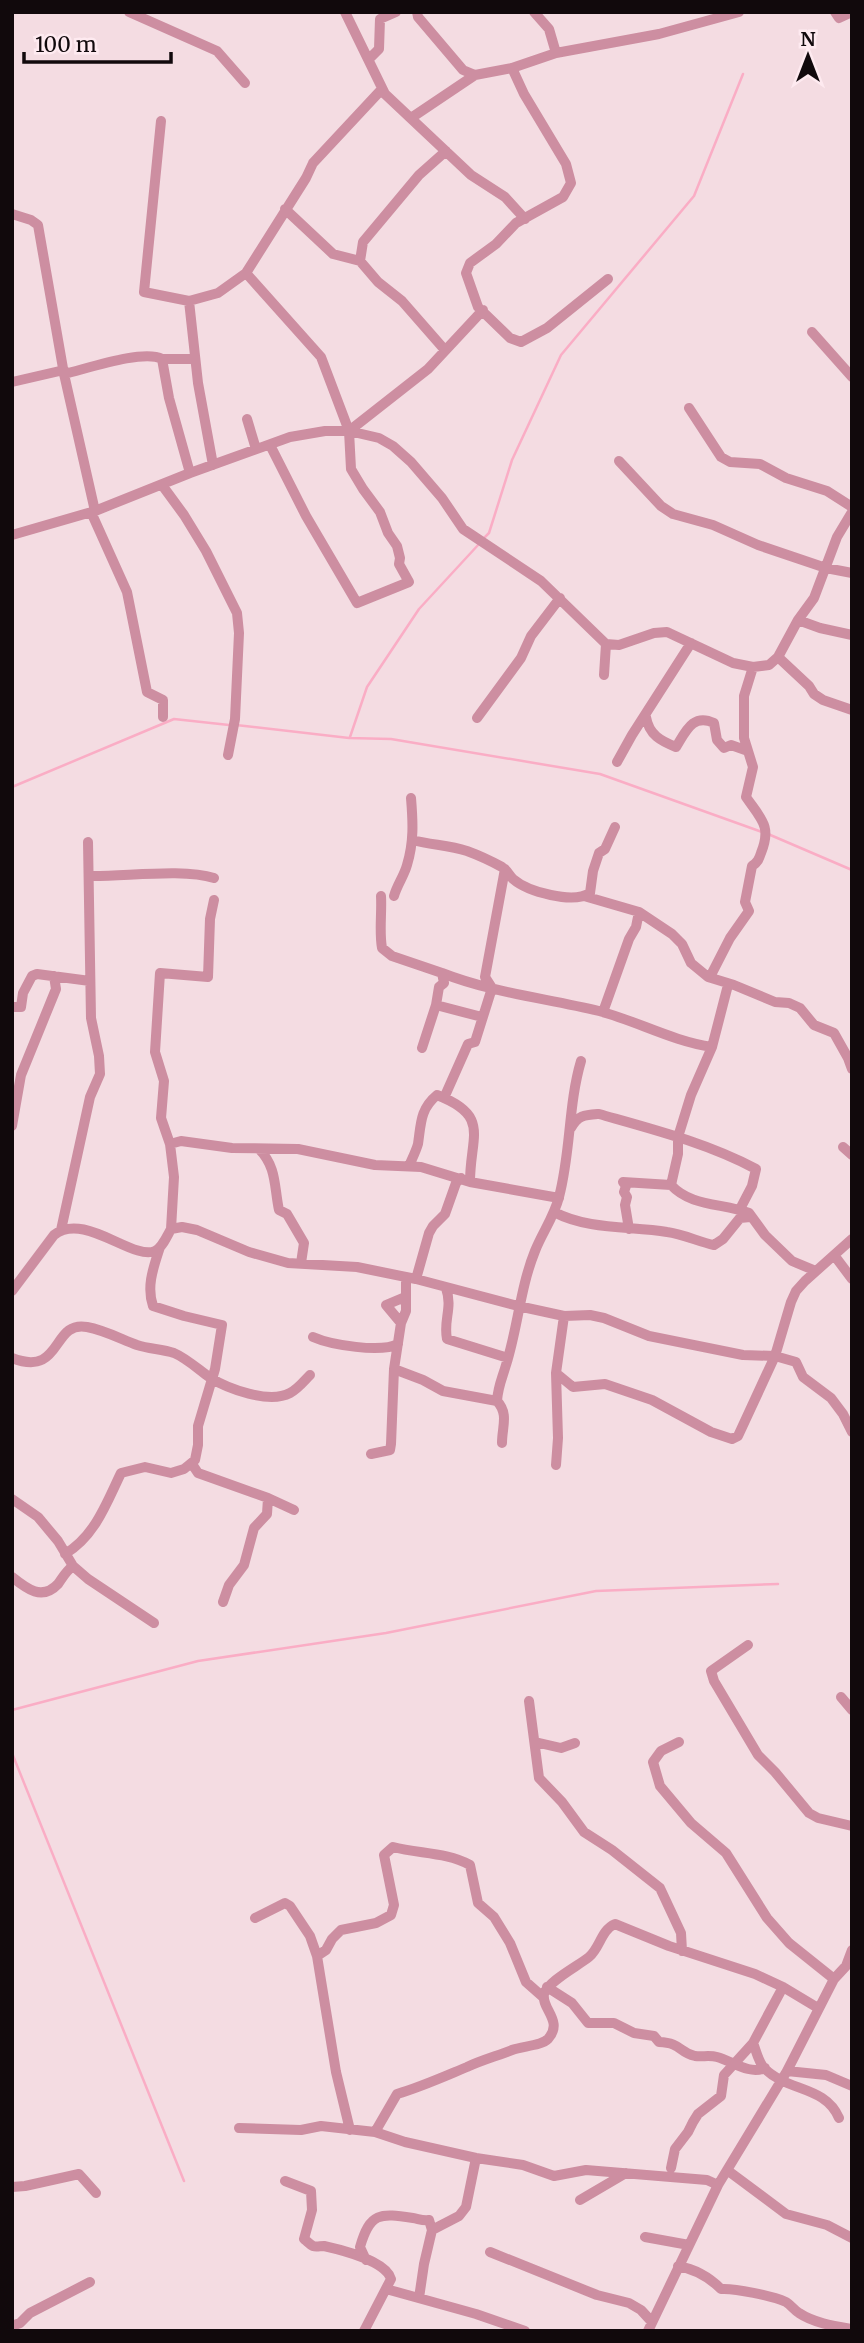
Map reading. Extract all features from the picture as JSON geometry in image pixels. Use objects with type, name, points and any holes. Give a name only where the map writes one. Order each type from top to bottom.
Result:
[{"type":"street","points":[[128,12],[217,51],[245,83]]},
{"type":"street","points":[[345,12],[385,94],[471,175],[505,197],[524,219]]},
{"type":"street","points":[[369,59],[379,48],[380,19],[396,12]]},
{"type":"street","points":[[417,12],[418,17],[463,70],[475,75]]},
{"type":"street","points":[[534,12],[550,29],[556,53]]},
{"type":"street","points":[[411,118],[475,75],[512,68],[556,53],[659,34],[739,12]]},
{"type":"street","points":[[835,12],[839,18],[852,12]]},
{"type":"street","points":[[512,68],[524,94],[566,164],[571,183],[563,197],[524,219],[470,263],[466,273],[478,307],[510,338],[521,342],[547,328],[608,279]]},
{"type":"street","points":[[161,121],[145,292],[189,301],[218,293],[246,273],[313,163],[382,89]]},
{"type":"street","points":[[360,261],[363,242],[419,175],[446,151]]},
{"type":"street","points":[[285,209],[333,254],[360,261],[378,282],[402,301],[444,349]]},
{"type":"street","points":[[12,214],[38,225],[64,372],[93,512],[127,592],[147,692],[163,700],[163,717]]},
{"type":"street","points":[[246,273],[321,357],[349,431],[351,469],[380,512],[388,533],[397,546],[399,564],[409,582],[357,603],[306,516],[270,444]]},
{"type":"street","points":[[189,301],[195,359],[213,465]]},
{"type":"street","points":[[349,431],[428,369],[483,310]]},
{"type":"street","points":[[812,332],[852,377]]},
{"type":"street","points":[[12,382],[155,355],[162,359],[195,359]]},
{"type":"street","points":[[162,359],[169,398],[190,472]]},
{"type":"street","points":[[690,408],[721,457],[730,462],[760,464],[786,478],[827,491],[852,507]]},
{"type":"street","points":[[247,419],[256,449]]},
{"type":"street","points":[[12,535],[93,512],[190,472],[290,437],[325,431],[349,431],[379,438],[393,446],[411,462],[442,498],[463,528],[541,581],[606,644],[619,645],[654,633],[667,632],[733,663],[753,667],[769,665],[778,657],[798,620],[814,598],[837,537],[852,512]]},
{"type":"street","points":[[619,461],[661,506],[673,514],[713,525],[758,545],[826,568],[852,573]]},
{"type":"street","points":[[162,485],[206,551],[237,613],[239,633],[234,719],[228,755]]},
{"type":"street","points":[[477,718],[521,658],[531,636],[560,598]]},
{"type":"street","points":[[798,620],[852,635]]},
{"type":"street","points":[[617,762],[691,643]]},
{"type":"street","points":[[604,675],[606,644]]},
{"type":"street","points":[[778,657],[810,686],[814,694],[852,710]]},
{"type":"street","points":[[710,976],[730,937],[749,911],[745,902],[752,866],[758,862],[768,838],[763,821],[746,797],[753,767],[744,738],[744,696],[753,667]]},
{"type":"street","points":[[646,717],[647,726],[662,743],[676,747],[689,726],[697,720],[705,719],[714,723],[717,740],[724,748],[731,745],[748,751]]},
{"type":"street","points":[[394,896],[407,868],[413,839],[411,798]]},
{"type":"street","points":[[584,896],[590,892],[599,853],[605,849],[615,827]]},
{"type":"street","points":[[413,839],[469,852],[505,869],[513,879],[534,891],[560,898],[584,896],[639,912],[672,934],[682,944],[691,963],[708,977],[775,1002],[789,1003],[800,1008],[814,1025],[834,1033],[852,1069]]},
{"type":"street","points":[[61,1230],[90,1097],[100,1074],[91,1018],[88,842]]},
{"type":"street","points":[[492,988],[485,977],[505,869]]},
{"type":"street","points":[[89,876],[181,874],[214,877]]},
{"type":"street","points":[[381,896],[382,948],[392,956],[466,982],[603,1012],[687,1043],[712,1047]]},
{"type":"street","points":[[12,1291],[61,1230],[72,1227],[93,1232],[144,1252],[154,1252],[172,1229],[174,1177],[170,1144],[161,1118],[164,1081],[155,1052],[160,973],[208,978],[210,919],[214,900]]},
{"type":"street","points":[[603,1012],[629,939],[636,927],[639,912]]},
{"type":"street","points":[[422,1048],[439,987],[444,983],[442,973]]},
{"type":"street","points":[[12,1007],[21,1007],[23,993],[32,976],[90,981]]},
{"type":"street","points":[[12,1126],[20,1075],[55,989],[54,976]]},
{"type":"street","points":[[671,1185],[678,1154],[678,1138],[691,1095],[712,1047],[728,985]]},
{"type":"street","points":[[444,1098],[468,1044],[475,1042],[492,988]]},
{"type":"street","points":[[436,1005],[482,1017]]},
{"type":"street","points":[[497,1401],[498,1384],[508,1359],[518,1306],[535,1251],[559,1198],[569,1150],[576,1079],[581,1060]]},
{"type":"street","points":[[409,1166],[418,1146],[419,1127],[425,1107],[437,1095],[463,1108],[474,1123],[466,1180]]},
{"type":"street","points":[[571,1128],[581,1116],[599,1114],[701,1144],[756,1169],[752,1186],[740,1209]]},
{"type":"street","points":[[170,1144],[181,1141],[232,1148],[298,1149],[375,1165],[409,1166],[559,1198]]},
{"type":"street","points":[[259,1149],[272,1167],[279,1210],[287,1214],[304,1243],[302,1263]]},
{"type":"street","points":[[371,1454],[390,1450],[394,1368],[401,1323],[406,1311],[405,1297],[411,1278],[429,1233],[445,1214],[456,1183],[466,1180]]},
{"type":"street","points":[[629,1229],[625,1205],[627,1197],[624,1192],[626,1186],[623,1182],[671,1185],[679,1194],[749,1213],[792,1261],[816,1271]]},
{"type":"street","points":[[554,1212],[568,1219],[668,1232],[714,1245],[723,1239],[740,1218],[750,1217]]},
{"type":"street","points":[[172,1229],[182,1227],[197,1230],[248,1252],[288,1263],[357,1267],[564,1316],[597,1316],[649,1336],[743,1355],[775,1356],[796,1362],[803,1377],[831,1398],[852,1432]]},
{"type":"street","points":[[556,1373],[573,1387],[605,1384],[652,1399],[711,1432],[732,1438],[738,1436],[775,1356],[791,1301],[805,1281],[852,1239]]},
{"type":"street","points":[[65,1554],[88,1536],[121,1474],[145,1467],[171,1473],[192,1464],[198,1445],[198,1426],[212,1379],[222,1325],[153,1306],[149,1295],[160,1247]]},
{"type":"street","points":[[834,1255],[852,1279]]},
{"type":"street","points":[[446,1287],[450,1298],[445,1330],[447,1339],[508,1359]]},
{"type":"street","points":[[401,1323],[386,1305],[405,1297]]},
{"type":"street","points":[[556,1465],[556,1373],[564,1316]]},
{"type":"street","points":[[12,1358],[26,1363],[39,1363],[47,1359],[59,1340],[71,1330],[82,1326],[140,1346],[174,1353],[212,1379],[266,1399],[289,1394],[310,1375]]},
{"type":"street","points":[[313,1337],[348,1346],[391,1347],[398,1344]]},
{"type":"street","points":[[394,1368],[443,1391],[497,1401],[502,1406],[506,1422],[502,1443]]},
{"type":"street","points":[[192,1464],[198,1473],[294,1510]]},
{"type":"street","points":[[223,1602],[229,1585],[244,1565],[254,1528],[267,1514],[268,1498]]},
{"type":"street","points":[[12,1499],[38,1517],[58,1541],[73,1566],[154,1623]]},
{"type":"street","points":[[12,1577],[23,1586],[42,1594],[58,1584],[73,1566]]},
{"type":"street","points":[[748,1645],[711,1671],[714,1681],[758,1755],[810,1813],[818,1818],[852,1826]]},
{"type":"street","points":[[841,1697],[852,1710]]},
{"type":"street","points":[[529,1701],[538,1778],[562,1802],[584,1832],[612,1850],[660,1888],[681,1933],[682,1951]]},
{"type":"street","points":[[535,1742],[562,1748],[575,1743]]},
{"type":"street","points":[[679,1742],[662,1751],[653,1762],[660,1786],[691,1823],[726,1853],[768,1918],[789,1943],[834,1979]]},
{"type":"street","points":[[317,1956],[326,1950],[341,1930],[376,1923],[391,1915],[394,1905],[383,1855],[393,1847],[438,1853],[470,1865],[478,1903],[494,1917],[510,1943],[526,1982],[572,2003],[588,2023],[614,2023],[634,2033],[654,2036],[659,2042],[674,2042],[695,2056],[711,2056],[747,2069],[761,2071],[765,2068]]},
{"type":"street","points":[[255,1918],[285,1903],[290,1906],[310,1936],[317,1956],[336,2072],[350,2130]]},
{"type":"street","points":[[375,2132],[397,2094],[523,2046],[544,2042],[550,2036],[553,2025],[552,2014],[545,2006],[545,1992],[568,1970],[588,1958],[608,1927],[615,1924],[682,1951],[755,1975],[783,1987],[818,2008]]},
{"type":"street","points":[[650,2327],[718,2185],[784,2075],[834,1979],[849,1967],[852,1950]]},
{"type":"street","points":[[671,2168],[675,2149],[698,2114],[721,2096],[724,2075],[753,2043],[783,1987]]},
{"type":"street","points":[[753,2043],[765,2068],[784,2075],[827,2099],[839,2118]]},
{"type":"street","points":[[784,2075],[826,2075],[852,2086]]},
{"type":"street","points":[[239,2128],[301,2130],[321,2126],[375,2132],[405,2142],[475,2158],[523,2165],[554,2176],[586,2170],[629,2172],[707,2180],[718,2185]]},
{"type":"street","points":[[432,2230],[459,2216],[466,2207],[475,2158]]},
{"type":"street","points":[[727,2170],[786,2214],[827,2225],[852,2238]]},
{"type":"street","points":[[580,2200],[629,2172]]},
{"type":"street","points":[[12,2187],[79,2174],[96,2193]]},
{"type":"street","points":[[285,2181],[311,2191],[312,2210],[304,2239],[313,2245],[383,2266],[389,2272],[391,2279],[365,2330]]},
{"type":"street","points":[[366,2260],[360,2247],[368,2222],[377,2216],[394,2214],[404,2218],[429,2220],[432,2230],[419,2298]]},
{"type":"street","points":[[645,2237],[689,2245]]},
{"type":"street","points":[[490,2252],[597,2295],[629,2303],[641,2310],[650,2327]]},
{"type":"street","points":[[678,2266],[692,2269],[721,2288],[735,2288],[787,2303],[807,2317],[832,2326],[852,2329]]},
{"type":"street","points":[[18,2327],[30,2312],[90,2282]]},
{"type":"street","points":[[386,2289],[476,2314],[525,2331]]},
{"type":"waterway","points":[[483,539],[489,533],[512,460],[561,355],[694,196],[743,74]]},
{"type":"waterway","points":[[350,737],[367,687],[419,609],[479,544]]},
{"type":"waterway","points":[[12,787],[174,719],[229,725]]},
{"type":"waterway","points":[[236,725],[349,738],[391,739],[600,774],[762,832]]},
{"type":"waterway","points":[[768,834],[852,870]]},
{"type":"waterway","points":[[12,1710],[198,1661],[386,1633],[596,1591],[778,1584]]},
{"type":"waterway","points":[[12,1753],[184,2181]]}]
